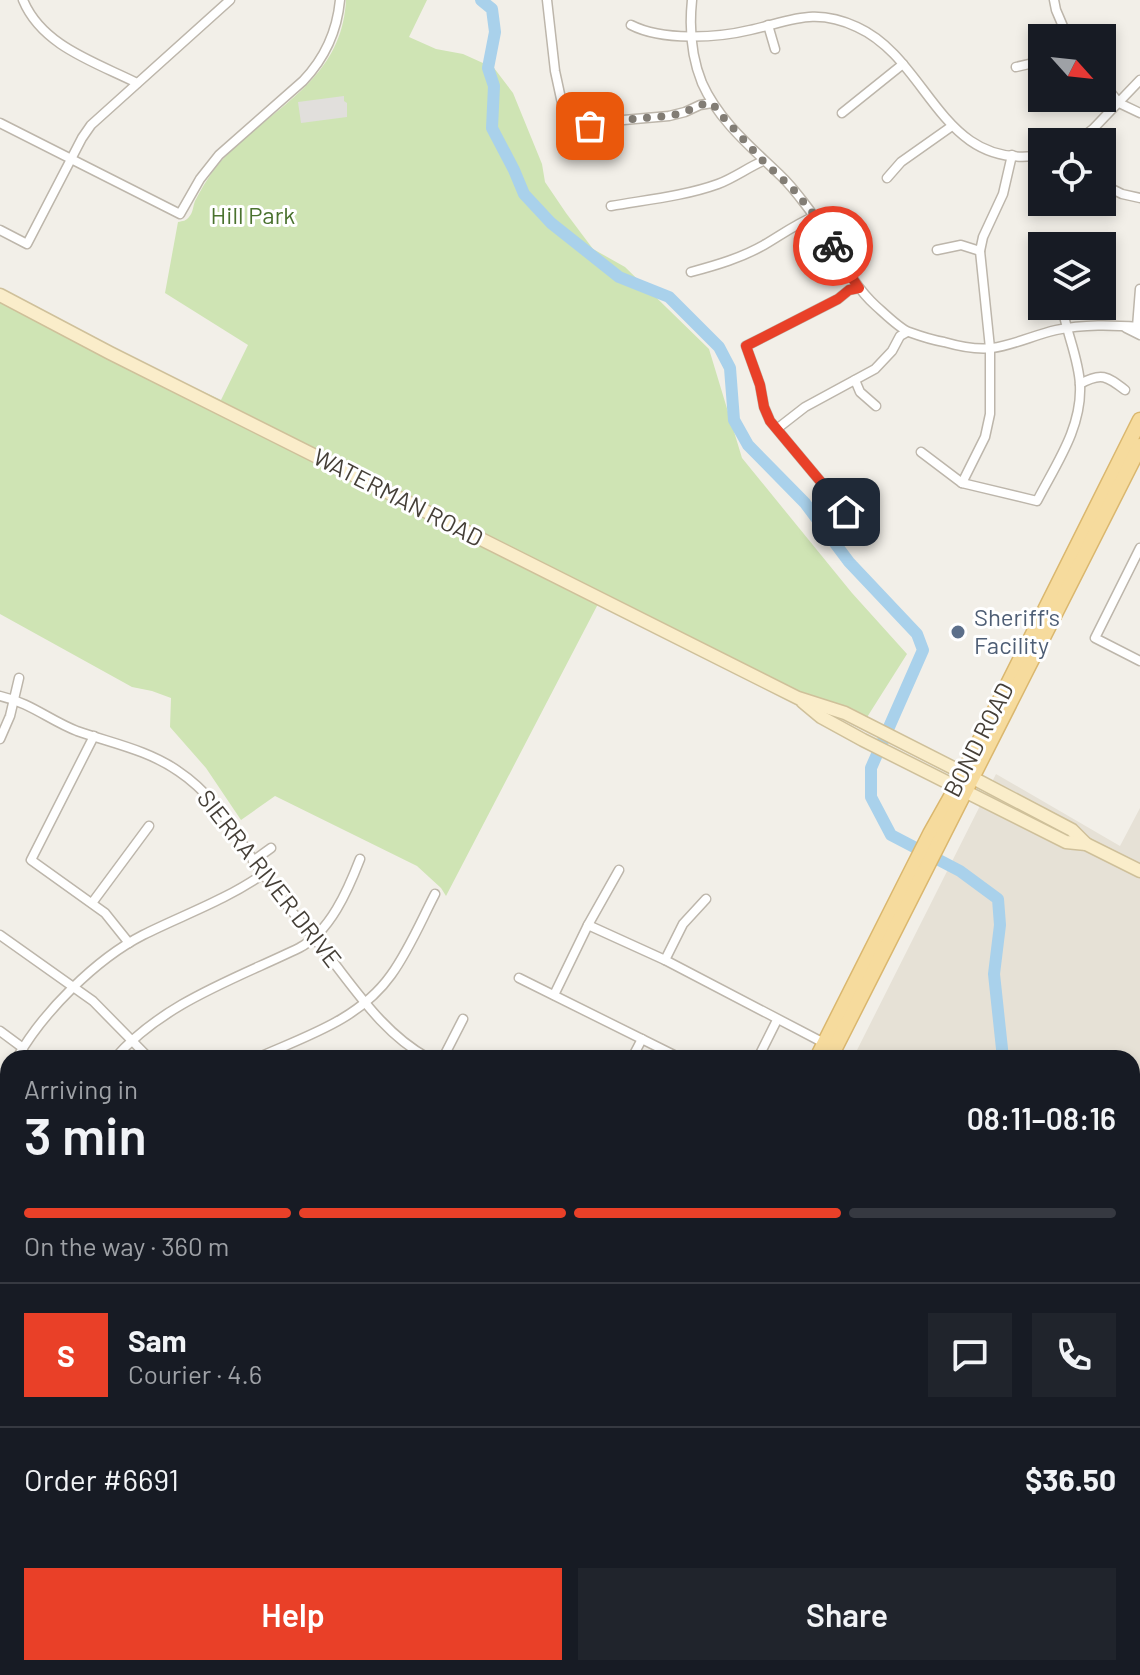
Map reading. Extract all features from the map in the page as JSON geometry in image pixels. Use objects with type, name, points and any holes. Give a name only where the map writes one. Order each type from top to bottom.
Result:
[{"type":"main road","name":"WATERMAN ROAD","points":[[0,295],[798,698],[845,713],[921,752],[1066,842],[1086,844],[1140,871]]},
{"type":"main road","name":"BOND ROAD","points":[[965,782],[1140,420]]},
{"type":"main road","name":"BOND ROAD","points":[[828,1050],[1140,446]]},
{"type":"main road","name":"WATERMAN ROAD","points":[[798,698],[821,717],[863,740],[914,765],[965,782]]},
{"type":"street","points":[[23,0],[34,21],[56,42],[137,83]]},
{"type":"street","points":[[0,230],[27,244],[91,125],[230,0]]},
{"type":"street","points":[[0,123],[180,214],[200,179],[219,155],[315,68],[329,45],[340,0]]},
{"type":"street","points":[[547,0],[555,71],[568,131],[612,121],[669,116],[712,103]]},
{"type":"street","points":[[692,0],[690,37],[697,66],[712,103],[815,216],[859,288],[907,332],[956,345],[990,348],[1067,328],[1097,324],[1139,330],[1140,289]]},
{"type":"street","points":[[1054,0],[1062,24]]},
{"type":"street","points":[[631,25],[654,34],[690,37],[744,32],[791,18],[838,20],[881,41],[952,126],[976,144],[992,151],[1028,156]]},
{"type":"street","points":[[768,25],[775,49]]},
{"type":"street","points":[[842,113],[903,64]]},
{"type":"street","points":[[1016,67],[1028,64]]},
{"type":"street","points":[[1094,128],[1140,80]]},
{"type":"street","points":[[1116,99],[1140,113]]},
{"type":"street","points":[[887,178],[901,162],[952,126]]},
{"type":"street","points":[[962,483],[982,445],[989,422],[990,348],[980,251],[983,237],[1003,194],[1012,155]]},
{"type":"street","points":[[611,206],[706,188],[763,161]]},
{"type":"street","points":[[1116,191],[1140,198]]},
{"type":"street","points":[[691,272],[748,253],[815,216]]},
{"type":"street","points":[[937,250],[961,245],[980,251]]},
{"type":"street","points":[[846,512],[766,414],[758,378],[746,346],[838,299],[849,290],[859,288]]},
{"type":"street","points":[[921,452],[962,483],[1037,501],[1074,429],[1078,413],[1080,384],[1065,320]]},
{"type":"street","points":[[778,428],[805,407],[868,374],[892,351],[900,336],[907,332]]},
{"type":"street","points":[[1080,384],[1100,376],[1114,381],[1125,390]]},
{"type":"street","points":[[855,380],[860,392],[876,406]]},
{"type":"street","points":[[1140,548],[1095,638],[1140,661]]},
{"type":"street","points":[[0,739],[10,716],[19,678]]},
{"type":"street","name":"SIERRA RIVER DRIVE","points":[[0,696],[32,707],[63,725],[153,757],[195,783],[220,809],[253,861],[366,1003],[398,1038],[416,1050]]},
{"type":"street","points":[[94,736],[31,860],[92,903],[113,922],[129,943]]},
{"type":"street","points":[[92,903],[149,826]]},
{"type":"street","points":[[253,861],[271,848]]},
{"type":"street","points":[[123,1050],[150,1025],[187,1001],[314,939],[330,921],[360,859]]},
{"type":"street","points":[[554,995],[619,870]]},
{"type":"street","points":[[0,1031],[23,1048],[35,1030],[94,967],[129,943],[235,892],[263,874]]},
{"type":"street","points":[[276,1050],[341,1020],[378,992],[399,963],[435,894]]},
{"type":"street","points":[[665,960],[683,924],[706,899]]},
{"type":"street","points":[[588,925],[665,960],[777,1020],[822,1050]]},
{"type":"street","points":[[0,935],[93,1001],[141,1050]]},
{"type":"street","points":[[519,978],[664,1050]]},
{"type":"street","points":[[447,1050],[463,1019]]},
{"type":"street","points":[[762,1050],[777,1020]]},
{"type":"street","points":[[636,1050],[642,1039]]},
{"type":"street","points":[[285,1046],[287,1050]]},
{"type":"shaded area","points":[[344,96],[347,117],[301,123],[298,102]]},
{"type":"shaded area","points":[[996,774],[1120,846],[1140,808],[1140,1050],[857,1050]]},
{"type":"green space","name":"Hill Park","points":[[346,0],[427,0],[409,37],[436,49],[463,54],[494,68],[513,93],[542,164],[545,182],[566,213],[593,249],[625,267],[709,349],[742,458],[852,593],[907,654],[864,722],[598,604],[446,896],[417,866],[275,796],[241,820],[206,768],[170,727],[171,698],[132,687],[0,614],[0,296],[221,400],[248,345],[165,293],[178,222],[190,215],[201,190],[222,160],[318,73],[332,52],[341,28]]},
{"type":"waterway","points":[[481,0],[492,9],[495,32],[488,68],[494,86],[492,128],[524,194],[551,223],[619,277],[669,297],[719,347],[730,368],[734,420],[748,445],[805,503],[849,562],[917,634],[923,650],[871,768],[871,797],[891,835],[960,871],[998,899],[1000,925],[994,974],[1002,1050]]},
{"type":"way so far","points":[[590,126],[669,116],[712,103],[763,161],[793,189],[815,216],[833,246]]},
{"type":"place","name":"Sheriff's Facility","points":[[958,632]]},
{"type":"route","points":[[833,246],[859,288],[849,290],[838,299],[746,346],[770,421],[846,512]]}]
